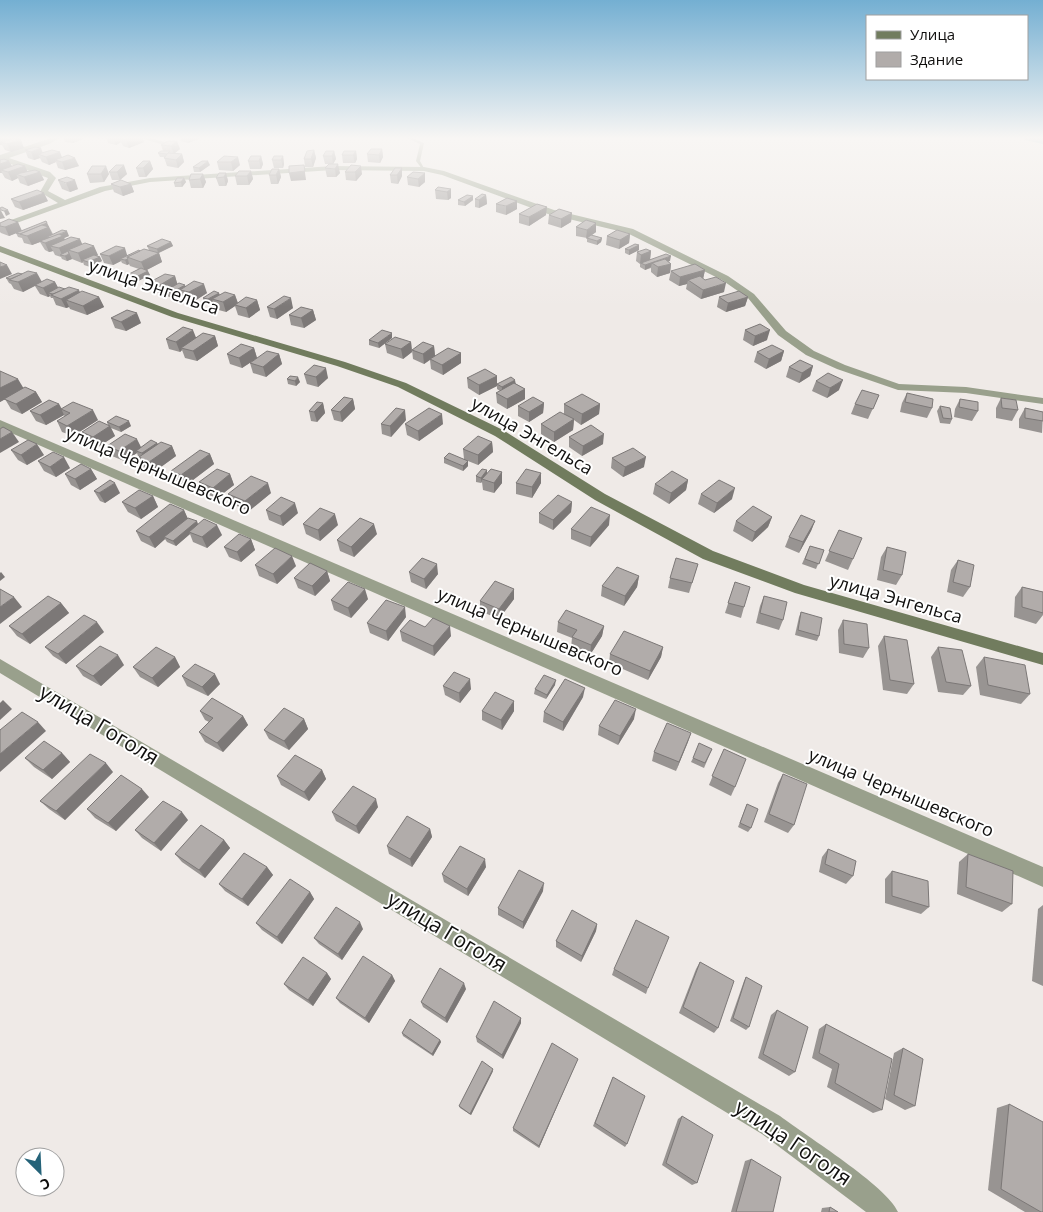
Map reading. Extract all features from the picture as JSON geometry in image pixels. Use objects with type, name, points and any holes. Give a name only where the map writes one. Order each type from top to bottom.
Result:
[{"type":"street","points":[[47,194],[64,203]]},
{"type":"street","points":[[0,227],[90,194]]},
{"type":"street","points":[[502,194],[551,212],[630,231],[725,278],[751,296],[782,333],[810,353],[841,367],[898,386],[966,390],[1043,401]]},
{"type":"street","name":"улица Энгельса","points":[[0,249],[175,315],[341,364],[402,385],[499,433],[600,497],[708,555],[800,589],[1043,659]]},
{"type":"street","name":"улица Чернышевского","points":[[0,424],[1043,877]]},
{"type":"street","name":"улица Гоголя","points":[[0,665],[771,1125],[866,1194],[885,1212]]},
{"type":"building","points":[[27,194],[42,194],[19,202],[11,199]]},
{"type":"building","points":[[482,194],[486,195],[479,200],[475,199]]},
{"type":"building","points":[[467,195],[473,196],[464,202],[458,200]]},
{"type":"building","points":[[507,198],[517,201],[506,206],[496,204]]},
{"type":"building","points":[[537,204],[547,207],[529,217],[519,214]]},
{"type":"building","points":[[0,208],[8,210],[1,210]]},
{"type":"building","points":[[559,209],[572,213],[561,219],[549,215]]},
{"type":"building","points":[[9,219],[18,222],[5,227],[0,226],[0,223]]},
{"type":"building","points":[[586,220],[596,223],[587,230],[576,227]]},
{"type":"building","points":[[46,221],[47,223],[20,234],[16,233]]},
{"type":"building","points":[[42,225],[49,227],[27,236],[20,234]]},
{"type":"building","points":[[62,230],[67,231],[50,238],[47,237]]},
{"type":"building","points":[[617,230],[630,234],[620,240],[607,236]]},
{"type":"building","points":[[59,234],[63,236],[45,243],[40,241]]},
{"type":"building","points":[[591,235],[602,238],[597,241],[587,238]]},
{"type":"building","points":[[71,237],[80,239],[59,248],[50,246]]},
{"type":"building","points":[[162,239],[171,242],[157,249],[147,246]]},
{"type":"building","points":[[85,243],[94,246],[78,253],[68,250]]},
{"type":"building","points":[[635,244],[639,245],[629,250],[625,249]]},
{"type":"building","points":[[116,246],[125,248],[109,256],[100,254]]},
{"type":"building","points":[[144,249],[159,253],[141,262],[127,257]]},
{"type":"building","points":[[646,249],[651,251],[641,255],[637,252]]},
{"type":"building","points":[[139,250],[127,257],[128,259],[120,259]]},
{"type":"building","points":[[68,251],[69,254],[65,256],[60,255]]},
{"type":"building","points":[[666,254],[671,256],[645,265],[641,263]]},
{"type":"building","points":[[94,255],[100,257],[88,262],[82,260]]},
{"type":"building","points":[[665,259],[671,264],[658,267],[652,263]]},
{"type":"building","points":[[0,262],[7,265],[0,267]]},
{"type":"building","points":[[695,264],[705,270],[680,277],[671,271]]},
{"type":"building","points":[[141,268],[148,271],[136,277],[129,274]]},
{"type":"building","points":[[28,271],[37,273],[18,282],[9,280]]},
{"type":"building","points":[[18,273],[22,274],[10,279],[6,278]]},
{"type":"building","points":[[165,274],[175,276],[160,285],[150,282]]},
{"type":"building","points":[[700,276],[705,280],[716,277],[726,283],[703,290],[688,280]]},
{"type":"building","points":[[47,279],[55,282],[43,288],[35,285]]},
{"type":"building","points":[[194,281],[204,284],[189,292],[180,290]]},
{"type":"building","points":[[179,283],[185,285],[171,293],[165,291]]},
{"type":"building","points":[[59,287],[65,289],[53,294],[48,293]]},
{"type":"building","points":[[69,287],[79,290],[61,299],[51,295]]},
{"type":"building","points":[[82,291],[99,297],[83,306],[66,300]]},
{"type":"building","points":[[214,291],[219,293],[208,299],[203,298]]},
{"type":"building","points":[[739,291],[748,297],[728,303],[719,297]]},
{"type":"building","points":[[225,292],[235,295],[223,302],[212,299]]},
{"type":"building","points":[[284,296],[291,298],[274,309],[267,307]]},
{"type":"building","points":[[246,297],[257,300],[246,308],[235,305]]},
{"type":"building","points":[[301,307],[313,310],[301,318],[289,315]]},
{"type":"building","points":[[127,310],[137,313],[121,322],[111,318]]},
{"type":"building","points":[[760,324],[770,330],[755,336],[745,330]]},
{"type":"building","points":[[183,327],[193,330],[176,342],[166,339]]},
{"type":"building","points":[[382,330],[392,333],[378,343],[369,340]]},
{"type":"building","points":[[203,333],[215,336],[193,351],[181,348]]},
{"type":"building","points":[[395,337],[411,342],[401,349],[385,344]]},
{"type":"building","points":[[423,342],[434,346],[423,354],[412,350]]},
{"type":"building","points":[[241,344],[254,348],[239,358],[227,354]]},
{"type":"building","points":[[772,345],[784,351],[769,359],[757,352]]},
{"type":"building","points":[[448,348],[461,353],[442,365],[430,359]]},
{"type":"building","points":[[267,351],[279,354],[263,367],[250,363]]},
{"type":"building","points":[[800,360],[813,366],[802,373],[789,367]]},
{"type":"building","points":[[314,365],[326,368],[316,377],[304,374]]},
{"type":"building","points":[[485,369],[497,376],[479,385],[467,378]]},
{"type":"building","points":[[0,371],[18,379],[0,388]]},
{"type":"building","points":[[828,373],[843,380],[830,388],[816,381]]},
{"type":"building","points":[[290,376],[298,377],[295,381],[287,379]]},
{"type":"building","points":[[511,377],[515,380],[502,387],[497,384]]},
{"type":"building","points":[[514,383],[525,389],[507,399],[496,393]]},
{"type":"building","points":[[25,387],[36,392],[16,404],[4,399]]},
{"type":"building","points":[[862,390],[879,395],[873,409],[855,404]]},
{"type":"building","points":[[907,393],[933,399],[932,408],[905,402]]},
{"type":"building","points":[[582,394],[600,404],[582,414],[564,404]]},
{"type":"building","points":[[344,397],[353,399],[340,412],[331,410]]},
{"type":"building","points":[[533,397],[544,403],[529,412],[518,406]]},
{"type":"building","points":[[1001,398],[1016,400],[1018,410],[1002,408]]},
{"type":"building","points":[[960,399],[978,402],[978,411],[959,407]]},
{"type":"building","points":[[49,400],[59,404],[40,415],[30,411]]},
{"type":"building","points":[[73,402],[93,410],[67,426],[57,421],[70,413],[61,409]]},
{"type":"building","points":[[317,402],[323,403],[314,412],[309,411]]},
{"type":"building","points":[[940,406],[950,408],[952,419],[943,418]]},
{"type":"building","points":[[396,408],[405,410],[390,426],[381,424]]},
{"type":"building","points":[[429,408],[442,414],[418,431],[405,424]]},
{"type":"building","points":[[1025,408],[1043,412],[1043,421],[1025,418]]},
{"type":"building","points":[[560,412],[574,419],[554,432],[541,424]]},
{"type":"building","points":[[116,416],[129,421],[119,427],[107,422]]},
{"type":"building","points":[[99,421],[110,426],[93,437],[82,432]]},
{"type":"building","points":[[591,425],[604,434],[583,446],[569,437]]},
{"type":"building","points":[[3,427],[12,432],[0,439],[0,429]]},
{"type":"building","points":[[125,434],[137,439],[119,451],[107,446]]},
{"type":"building","points":[[478,436],[492,442],[478,455],[463,449]]},
{"type":"building","points":[[28,440],[37,444],[21,455],[11,450]]},
{"type":"building","points":[[151,440],[157,443],[142,453],[136,451]]},
{"type":"building","points":[[161,442],[172,446],[149,462],[139,457]]},
{"type":"building","points":[[633,448],[646,457],[625,467],[612,458]]},
{"type":"building","points":[[200,450],[210,454],[181,475],[171,471]]},
{"type":"building","points":[[53,452],[64,457],[50,467],[38,461]]},
{"type":"building","points":[[449,453],[468,461],[463,466],[444,458]]},
{"type":"building","points":[[81,464],[91,469],[75,479],[65,474]]},
{"type":"building","points":[[217,469],[230,474],[213,488],[199,482]]},
{"type":"building","points":[[482,469],[487,470],[481,478],[476,476]]},
{"type":"building","points":[[491,469],[502,472],[494,483],[482,479]]},
{"type":"building","points":[[526,469],[541,473],[532,487],[516,483]]},
{"type":"building","points":[[672,471],[688,480],[671,493],[655,484]]},
{"type":"building","points":[[251,476],[268,483],[245,501],[228,494]]},
{"type":"building","points":[[110,480],[115,483],[99,493],[94,491]]},
{"type":"building","points":[[719,480],[735,488],[717,503],[701,494]]},
{"type":"building","points":[[139,490],[153,496],[135,508],[122,502]]},
{"type":"building","points":[[558,495],[572,502],[553,520],[539,513]]},
{"type":"building","points":[[281,497],[295,503],[280,516],[266,510]]},
{"type":"building","points":[[170,504],[184,510],[149,537],[136,531]]},
{"type":"building","points":[[753,506],[772,517],[755,532],[736,521]]},
{"type":"building","points":[[591,507],[610,515],[591,537],[571,529]]},
{"type":"building","points":[[320,508],[335,514],[318,530],[303,524]]},
{"type":"building","points":[[801,515],[815,521],[803,542],[789,537]]},
{"type":"building","points":[[188,518],[197,521],[173,541],[164,537]]},
{"type":"building","points":[[360,518],[374,524],[351,547],[337,540]]},
{"type":"building","points":[[204,519],[217,525],[202,537],[189,532]]},
{"type":"building","points":[[839,530],[862,538],[853,559],[829,551]]},
{"type":"building","points":[[239,534],[251,539],[237,552],[224,547]]},
{"type":"building","points":[[810,546],[824,550],[819,564],[805,559]]},
{"type":"building","points":[[887,547],[906,552],[902,575],[883,570]]},
{"type":"building","points":[[275,548],[292,556],[273,574],[255,565]]},
{"type":"building","points":[[422,558],[437,564],[424,579],[409,572]]},
{"type":"building","points":[[676,558],[698,564],[692,583],[670,578]]},
{"type":"building","points":[[958,560],[974,565],[970,587],[953,582]]},
{"type":"building","points":[[310,563],[327,571],[312,586],[294,578]]},
{"type":"building","points":[[617,567],[639,576],[625,596],[602,586]]},
{"type":"building","points":[[495,581],[514,589],[499,609],[480,601]]},
{"type":"building","points":[[348,582],[365,589],[348,608],[331,600]]},
{"type":"building","points":[[735,582],[750,587],[744,607],[728,603]]},
{"type":"building","points":[[1022,587],[1043,592],[1043,613],[1022,607]]},
{"type":"building","points":[[0,589],[14,597],[0,607]]},
{"type":"building","points":[[48,596],[61,603],[22,634],[9,626]]},
{"type":"building","points":[[764,596],[787,602],[783,620],[760,613]]},
{"type":"building","points":[[386,600],[405,607],[386,631],[367,623]]},
{"type":"building","points":[[566,610],[604,626],[591,645],[572,637],[577,630],[558,622]]},
{"type":"building","points":[[801,612],[822,618],[819,636],[798,630]]},
{"type":"building","points":[[84,615],[97,622],[58,654],[45,647]]},
{"type":"building","points":[[433,618],[450,626],[433,646],[400,631],[410,620],[425,627]]},
{"type":"building","points":[[843,620],[867,624],[869,648],[844,644]]},
{"type":"building","points":[[624,631],[663,647],[650,671],[610,654]]},
{"type":"building","points":[[884,636],[907,640],[914,684],[890,680]]},
{"type":"building","points":[[100,646],[118,655],[93,676],[76,666]]},
{"type":"building","points":[[156,647],[175,657],[152,678],[133,667]]},
{"type":"building","points":[[938,647],[962,650],[971,686],[946,682]]},
{"type":"building","points":[[984,657],[1025,665],[1030,694],[988,685]]},
{"type":"building","points":[[195,664],[215,674],[202,687],[182,676]]},
{"type":"building","points":[[454,672],[470,679],[459,693],[443,686]]},
{"type":"building","points":[[544,675],[556,680],[547,695],[535,689]]},
{"type":"building","points":[[565,679],[585,688],[563,722],[544,712]]},
{"type":"building","points":[[495,692],[514,701],[501,720],[482,711]]},
{"type":"building","points":[[212,698],[243,716],[217,743],[199,732],[213,718],[200,711]]},
{"type":"building","points":[[615,700],[636,709],[620,736],[599,726]]},
{"type":"building","points":[[284,708],[304,719],[284,741],[264,730]]},
{"type":"building","points":[[22,712],[38,722],[0,754],[0,730]]},
{"type":"building","points":[[667,723],[691,733],[679,762],[654,752]]},
{"type":"building","points":[[44,741],[62,753],[43,770],[25,758]]},
{"type":"building","points":[[699,743],[712,749],[705,763],[693,758]]},
{"type":"building","points":[[724,749],[746,759],[735,787],[712,776]]},
{"type":"building","points":[[90,754],[106,763],[56,811],[40,801]]},
{"type":"building","points":[[295,755],[322,770],[304,792],[277,776]]},
{"type":"building","points":[[783,774],[807,784],[794,825],[769,814]]},
{"type":"building","points":[[121,775],[142,789],[108,823],[87,809]]},
{"type":"building","points":[[353,786],[376,799],[356,826],[332,812]]},
{"type":"building","points":[[163,801],[182,812],[154,843],[135,830]]},
{"type":"building","points":[[747,804],[758,809],[751,828],[740,823]]},
{"type":"building","points":[[407,816],[430,829],[410,859],[387,846]]},
{"type":"building","points":[[201,825],[224,840],[199,870],[175,854]]},
{"type":"building","points":[[460,846],[485,859],[467,889],[442,874]]},
{"type":"building","points":[[828,849],[856,861],[853,876],[825,864]]},
{"type":"building","points":[[244,853],[267,867],[242,899],[219,884]]},
{"type":"building","points":[[968,854],[1013,871],[1012,904],[966,887]]},
{"type":"building","points":[[519,870],[544,883],[523,922],[498,908]]},
{"type":"building","points":[[892,871],[928,881],[929,907],[892,896]]},
{"type":"building","points":[[290,879],[310,892],[277,937],[256,923]]},
{"type":"building","points":[[336,907],[360,922],[338,954],[314,938]]},
{"type":"building","points":[[572,910],[597,924],[582,956],[556,941]]},
{"type":"building","points":[[636,920],[669,937],[648,988],[614,969]]},
{"type":"building","points":[[363,956],[392,975],[365,1018],[336,998]]},
{"type":"building","points":[[303,957],[327,973],[308,1000],[284,984]]},
{"type":"building","points":[[700,962],[734,981],[718,1028],[683,1007]]},
{"type":"building","points":[[440,968],[464,983],[445,1018],[421,1002]]},
{"type":"building","points":[[746,977],[762,986],[749,1027],[733,1018]]},
{"type":"building","points":[[494,1001],[521,1018],[502,1055],[476,1037]]},
{"type":"building","points":[[777,1010],[808,1027],[795,1072],[763,1054]]},
{"type":"building","points":[[410,1019],[440,1040],[432,1054],[402,1033]]},
{"type":"building","points":[[826,1024],[892,1059],[882,1110],[835,1083],[839,1064],[819,1053]]},
{"type":"building","points":[[552,1043],[578,1059],[539,1146],[513,1128]]},
{"type":"building","points":[[903,1048],[923,1059],[915,1106],[894,1095]]},
{"type":"building","points":[[482,1061],[493,1069],[470,1114],[459,1106]]},
{"type":"building","points":[[613,1077],[645,1096],[627,1144],[595,1123]]},
{"type":"building","points":[[1009,1104],[1043,1122],[1043,1212],[1001,1189]]},
{"type":"building","points":[[682,1116],[713,1135],[697,1183],[666,1163]]},
{"type":"building","points":[[751,1159],[781,1177],[773,1212],[736,1212]]},
{"type":"building","points":[[830,1207],[838,1212],[829,1212]]}]
